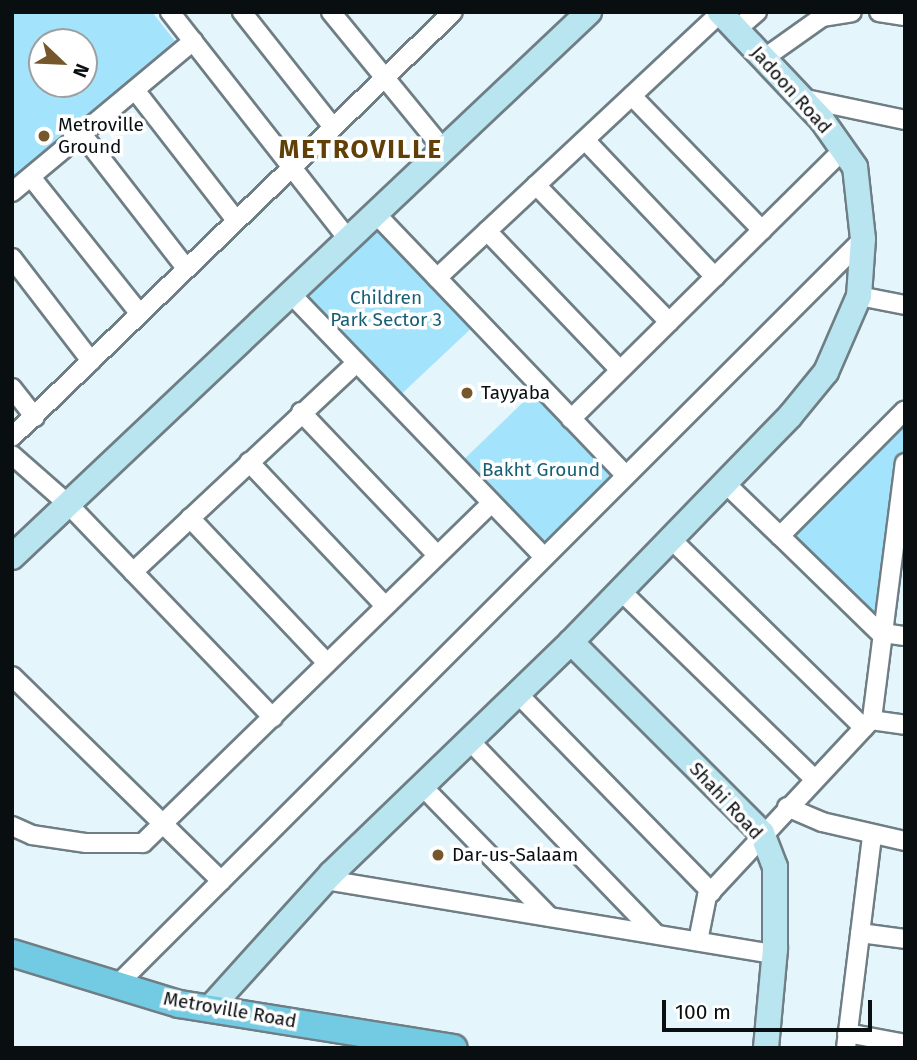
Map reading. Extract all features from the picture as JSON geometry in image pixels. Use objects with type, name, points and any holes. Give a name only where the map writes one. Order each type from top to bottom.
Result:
[{"type":"main road","name":"Metroville Road","points":[[12,953],[209,1009],[391,1043],[453,1048]]},
{"type":"street","points":[[170,12],[348,239]]},
{"type":"street","points":[[242,12],[332,126]]},
{"type":"street","points":[[331,12],[443,149]]},
{"type":"street","points":[[12,557],[589,12]]},
{"type":"street","points":[[437,278],[632,96],[725,18],[757,12]]},
{"type":"street","points":[[763,58],[822,17],[852,12]]},
{"type":"street","points":[[879,12],[905,16]]},
{"type":"street","points":[[12,437],[290,165],[384,77],[440,16]]},
{"type":"street","name":"Jadoon Road","points":[[209,1009],[327,880],[621,591],[725,483],[826,372],[859,296],[863,239],[855,167],[801,98],[725,18]]},
{"type":"street","points":[[12,192],[193,41]]},
{"type":"street","points":[[135,90],[235,219]]},
{"type":"street","points":[[632,96],[762,230]]},
{"type":"street","points":[[801,98],[905,120]]},
{"type":"street","points":[[82,134],[186,268]]},
{"type":"street","points":[[585,139],[715,277]]},
{"type":"street","points":[[571,419],[843,150]]},
{"type":"street","points":[[31,177],[139,313]]},
{"type":"street","points":[[536,185],[669,322]]},
{"type":"street","points":[[375,213],[624,474]]},
{"type":"street","points":[[487,231],[620,370]]},
{"type":"street","points":[[117,985],[624,474],[863,239]]},
{"type":"street","points":[[12,258],[91,361]]},
{"type":"street","points":[[290,293],[543,556]]},
{"type":"street","points":[[859,296],[905,305]]},
{"type":"street","points":[[133,572],[356,363]]},
{"type":"street","points":[[12,388],[35,417]]},
{"type":"street","points":[[780,536],[905,410]]},
{"type":"street","points":[[301,412],[436,554]]},
{"type":"street","points":[[12,456],[68,504],[273,718]]},
{"type":"street","points":[[248,462],[385,606]]},
{"type":"street","points":[[698,941],[711,892],[762,833],[867,724],[900,530],[905,463]]},
{"type":"street","points":[[725,483],[883,635],[905,636]]},
{"type":"street","points":[[12,826],[32,835],[115,846],[144,844],[436,554],[491,503]]},
{"type":"street","points":[[190,518],[327,663]]},
{"type":"street","points":[[671,539],[867,724],[905,725]]},
{"type":"street","points":[[621,591],[814,779]]},
{"type":"street","name":"Shahi Road","points":[[571,642],[762,833],[775,867],[775,954],[766,1048]]},
{"type":"street","points":[[14,682],[221,881]]},
{"type":"street","points":[[518,694],[711,892]]},
{"type":"street","points":[[470,740],[656,934]]},
{"type":"street","points":[[422,786],[550,917]]},
{"type":"street","points":[[787,807],[872,836],[905,841]]},
{"type":"street","points":[[872,836],[846,1040],[905,1044]]},
{"type":"street","points":[[327,880],[775,954]]},
{"type":"street","points":[[860,933],[905,939]]},
{"type":"green space","name":"Metroville Ground","points":[[12,12],[152,12],[182,50],[12,187]]},
{"type":"green space","name":"Children Park Sector 3","points":[[375,213],[478,322],[394,401],[290,293]]},
{"type":"green space","name":"Bakht Ground","points":[[540,386],[625,475],[543,556],[457,466]]},
{"type":"green space","points":[[905,410],[905,463],[883,633],[780,536]]},
{"type":"place","name":"Metroville Ground","points":[[44,136]]},
{"type":"place","name":"Tayyaba","points":[[467,393]]},
{"type":"place","name":"Dar-us-Salaam","points":[[438,855]]},
{"type":"district","name":"METROVILLE","points":[[361,150]]}]
